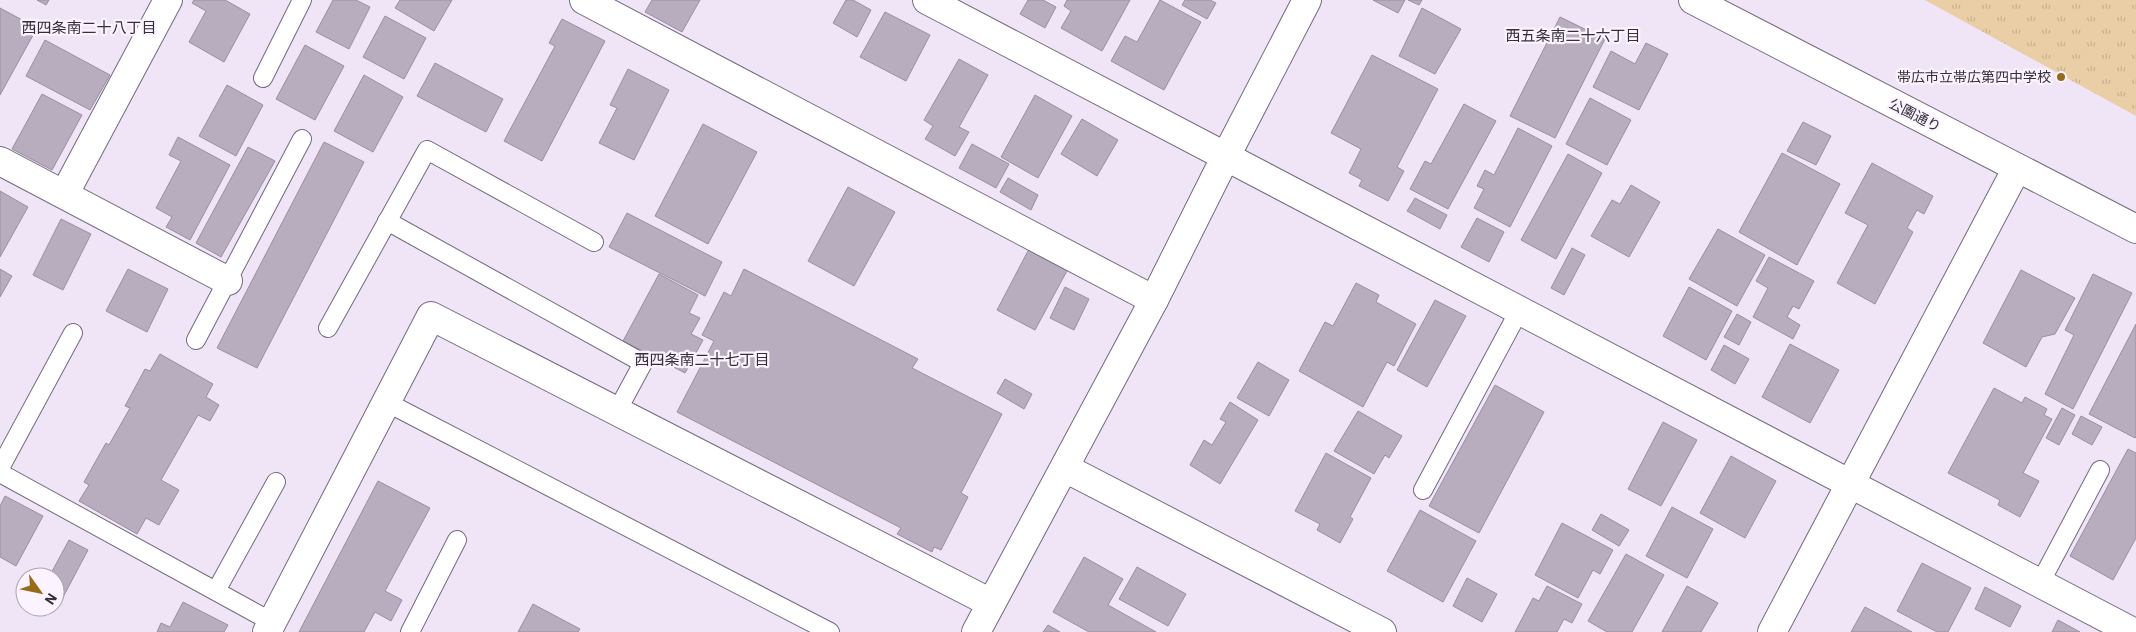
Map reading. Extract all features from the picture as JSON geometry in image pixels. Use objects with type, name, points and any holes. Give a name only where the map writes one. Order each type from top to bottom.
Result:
[{"type":"street","points":[[65,193],[168,0]]},
{"type":"street","points":[[584,0],[1154,300]]},
{"type":"street","points":[[926,0],[2133,632]]},
{"type":"street","points":[[976,632],[1154,300],[1225,158],[1308,0]]},
{"type":"street","name":"公園通り","points":[[1693,0],[2136,230]]},
{"type":"street","points":[[0,161],[65,193],[228,281]]},
{"type":"street","points":[[1772,632],[2017,168]]},
{"type":"street","points":[[269,627],[431,316],[991,602]]},
{"type":"street","points":[[1065,468],[1370,629]]},
{"type":"lane","points":[[263,78],[302,0]]},
{"type":"lane","points":[[196,340],[302,139]]},
{"type":"lane","points":[[328,328],[427,150],[594,242]]},
{"type":"lane","points":[[387,221],[643,362],[617,411]]},
{"type":"lane","points":[[1423,490],[1519,311]]},
{"type":"lane","points":[[0,468],[73,333]]},
{"type":"lane","points":[[386,402],[830,632]]},
{"type":"lane","points":[[2040,583],[2100,470]]},
{"type":"lane","points":[[0,473],[216,591],[269,627]]},
{"type":"lane","points":[[216,591],[276,482]]},
{"type":"lane","points":[[410,632],[457,540]]},
{"type":"green space","points":[[1925,0],[2136,0],[2136,116]]},
{"type":"building","points":[[37,0],[49,0],[46,5]]},
{"type":"building","points":[[194,0],[225,0],[250,14],[224,62],[189,42],[206,11],[192,3]]},
{"type":"building","points":[[333,0],[356,0],[370,7],[349,49],[316,32]]},
{"type":"building","points":[[400,0],[452,0],[434,31],[395,8]]},
{"type":"building","points":[[652,0],[700,0],[682,32],[645,12]]},
{"type":"building","points":[[846,0],[853,0],[871,10],[857,37],[833,23]]},
{"type":"building","points":[[1028,0],[1043,0],[1056,7],[1045,28],[1020,14]]},
{"type":"building","points":[[1067,0],[1130,0],[1102,51],[1061,28],[1071,11],[1064,6]]},
{"type":"building","points":[[1160,0],[1201,22],[1164,90],[1111,61],[1125,36],[1137,42]]},
{"type":"building","points":[[1185,0],[1210,0],[1216,3],[1207,19],[1182,5]]},
{"type":"building","points":[[1373,0],[1405,0],[1398,13]]},
{"type":"building","points":[[1408,0],[1422,0],[1419,5]]},
{"type":"building","points":[[0,8],[37,28],[0,95]]},
{"type":"building","points":[[1422,8],[1461,29],[1435,74],[1399,56]]},
{"type":"building","points":[[885,12],[930,35],[906,81],[860,57]]},
{"type":"building","points":[[385,16],[426,38],[404,79],[363,57]]},
{"type":"building","points":[[1560,17],[1605,39],[1555,138],[1510,116]]},
{"type":"building","points":[[562,19],[605,41],[542,161],[504,141],[555,46],[549,43]]},
{"type":"building","points":[[45,40],[110,75],[90,110],[26,76]]},
{"type":"building","points":[[1646,43],[1668,54],[1639,110],[1593,87],[1611,51],[1635,64]]},
{"type":"building","points":[[305,45],[344,66],[315,120],[276,99]]},
{"type":"building","points":[[1372,55],[1438,89],[1397,167],[1404,171],[1388,201],[1359,186],[1362,180],[1349,173],[1361,149],[1331,133]]},
{"type":"building","points":[[959,59],[988,75],[959,127],[969,132],[955,156],[925,139],[933,126],[924,120]]},
{"type":"building","points":[[435,63],[503,99],[486,132],[417,96]]},
{"type":"building","points":[[628,69],[669,90],[634,160],[599,143],[617,108],[610,105]]},
{"type":"building","points":[[364,75],[403,97],[373,152],[334,131]]},
{"type":"building","points":[[227,85],[263,105],[236,156],[199,136]]},
{"type":"building","points":[[42,94],[82,115],[52,170],[12,149]]},
{"type":"building","points":[[1035,95],[1072,116],[1038,178],[1001,157]]},
{"type":"building","points":[[1590,98],[1631,120],[1607,165],[1566,144]]},
{"type":"building","points":[[1464,104],[1496,121],[1448,209],[1410,189],[1425,161],[1431,164]]},
{"type":"building","points":[[1082,119],[1118,140],[1097,176],[1061,154]]},
{"type":"building","points":[[1803,122],[1831,136],[1816,165],[1787,151]]},
{"type":"building","points":[[703,124],[757,152],[708,244],[655,216]]},
{"type":"building","points":[[1518,128],[1552,146],[1510,227],[1474,208],[1484,189],[1477,186],[1485,170],[1494,175]]},
{"type":"building","points":[[178,137],[230,165],[190,240],[166,227],[172,217],[156,208],[181,161],[169,155]]},
{"type":"building","points":[[324,142],[364,162],[257,368],[217,348]]},
{"type":"building","points":[[972,144],[1009,164],[996,188],[959,168]]},
{"type":"building","points":[[248,147],[275,161],[221,257],[196,243]]},
{"type":"building","points":[[1782,153],[1840,184],[1797,265],[1739,232]]},
{"type":"building","points":[[1568,154],[1602,173],[1556,259],[1521,240]]},
{"type":"building","points":[[1872,163],[1933,196],[1924,214],[1917,210],[1907,228],[1913,232],[1875,304],[1837,283],[1868,225],[1845,213]]},
{"type":"building","points":[[1008,178],[1038,195],[1031,210],[1000,192]]},
{"type":"building","points":[[1631,185],[1660,202],[1629,257],[1591,236],[1612,200],[1620,204]]},
{"type":"building","points":[[848,187],[895,212],[854,286],[808,261]]},
{"type":"building","points":[[0,191],[28,207],[0,257]]},
{"type":"building","points":[[1415,198],[1447,215],[1440,229],[1407,211]]},
{"type":"building","points":[[627,213],[722,262],[705,296],[609,247]]},
{"type":"building","points":[[1477,218],[1504,232],[1489,262],[1461,247]]},
{"type":"building","points":[[61,219],[91,234],[63,290],[33,275]]},
{"type":"building","points":[[1718,229],[1765,255],[1737,306],[1689,279]]},
{"type":"building","points":[[1572,248],[1585,255],[1564,295],[1551,288]]},
{"type":"building","points":[[1029,249],[1068,269],[1035,330],[997,310]]},
{"type":"building","points":[[1769,257],[1814,281],[1799,309],[1793,306],[1787,317],[1800,325],[1793,339],[1753,317],[1768,288],[1756,281]]},
{"type":"building","points":[[0,269],[12,276],[0,297]]},
{"type":"building","points":[[128,269],[168,289],[147,332],[106,311]]},
{"type":"building","points":[[744,269],[918,359],[912,368],[1002,414],[961,493],[968,497],[941,550],[934,547],[932,552],[897,534],[901,528],[677,412],[714,341],[702,335],[724,292],[731,296]]},
{"type":"building","points":[[2021,270],[2075,298],[2055,334],[2042,337],[2026,367],[1983,343]]},
{"type":"building","points":[[659,274],[698,295],[689,313],[700,318],[691,334],[703,340],[685,373],[623,341]]},
{"type":"building","points":[[2093,274],[2132,293],[2073,409],[2045,394],[2074,335],[2065,330]]},
{"type":"building","points":[[1356,283],[1379,295],[1376,302],[1416,324],[1394,366],[1387,362],[1363,407],[1299,371],[1325,322],[1333,326]]},
{"type":"building","points":[[1065,287],[1089,299],[1074,330],[1050,318]]},
{"type":"building","points":[[1689,287],[1732,311],[1706,360],[1663,336]]},
{"type":"building","points":[[1435,300],[1466,316],[1427,387],[1397,370]]},
{"type":"building","points":[[1737,314],[1751,322],[1739,345],[1724,337]]},
{"type":"building","points":[[2136,324],[2136,437],[2135,438],[2089,414]]},
{"type":"building","points":[[1790,344],[1839,370],[1810,423],[1762,397]]},
{"type":"building","points":[[1724,345],[1749,359],[1735,384],[1711,370]]},
{"type":"building","points":[[160,354],[213,384],[206,397],[219,405],[210,421],[198,415],[161,480],[179,490],[159,525],[146,518],[137,534],[79,501],[89,485],[84,482],[106,443],[109,445],[130,408],[125,406],[145,369],[150,371]]},
{"type":"building","points":[[1258,362],[1289,380],[1269,416],[1237,398]]},
{"type":"building","points":[[1005,379],[1032,394],[1024,409],[997,393]]},
{"type":"building","points":[[1495,385],[1544,412],[1479,533],[1429,506]]},
{"type":"building","points":[[1994,388],[2022,403],[2025,397],[2047,409],[2044,415],[2052,419],[2023,473],[2039,481],[2020,517],[1998,505],[2000,500],[1948,473]]},
{"type":"building","points":[[1230,402],[1258,420],[1220,484],[1190,465],[1204,440],[1212,445],[1226,422],[1220,419]]},
{"type":"building","points":[[2062,408],[2075,415],[2059,445],[2046,438]]},
{"type":"building","points":[[1358,411],[1402,436],[1389,458],[1385,455],[1374,474],[1334,451]]},
{"type":"building","points":[[2081,416],[2102,427],[2092,445],[2072,434]]},
{"type":"building","points":[[1663,422],[1697,440],[1661,506],[1628,489]]},
{"type":"building","points":[[2128,449],[2136,453],[2136,538],[2113,580],[2070,556]]},
{"type":"building","points":[[1326,453],[1371,478],[1350,517],[1353,519],[1340,543],[1317,530],[1320,524],[1295,511]]},
{"type":"building","points":[[1731,456],[1776,481],[1745,538],[1700,513]]},
{"type":"building","points":[[378,481],[430,508],[385,591],[402,600],[391,621],[375,612],[364,632],[299,632]]},
{"type":"building","points":[[5,496],[43,516],[16,566],[0,557],[0,506]]},
{"type":"building","points":[[1672,507],[1713,529],[1687,578],[1646,556]]},
{"type":"building","points":[[1420,510],[1476,541],[1443,602],[1387,571]]},
{"type":"building","points":[[1601,514],[1629,530],[1619,546],[1592,530]]},
{"type":"building","points":[[1562,523],[1613,550],[1600,574],[1593,570],[1578,598],[1535,575]]},
{"type":"building","points":[[69,540],[88,550],[65,593],[65,567],[54,567]]},
{"type":"building","points":[[1626,554],[1664,575],[1632,632],[1607,632],[1588,621]]},
{"type":"building","points":[[1084,557],[1123,579],[1108,605],[1156,632],[1089,632],[1053,612]]},
{"type":"building","points":[[1922,563],[1971,588],[1948,632],[1937,632],[1897,611]]},
{"type":"building","points":[[1137,567],[1186,594],[1168,626],[1119,599]]},
{"type":"building","points":[[1467,578],[1497,594],[1482,622],[1453,606]]},
{"type":"building","points":[[1547,586],[1582,604],[1572,623],[1564,619],[1557,632],[1515,632],[1533,598],[1539,601]]},
{"type":"building","points":[[1687,586],[1718,603],[1701,632],[1662,632]]},
{"type":"building","points":[[1985,587],[2021,606],[2010,627],[1975,609]]},
{"type":"building","points":[[183,602],[228,625],[224,632],[157,632],[161,623],[170,627]]},
{"type":"building","points":[[533,604],[580,629],[578,632],[518,632]]},
{"type":"building","points":[[1865,607],[1912,632],[1851,632]]},
{"type":"building","points":[[2058,620],[2080,632],[2052,632]]},
{"type":"building","points":[[1048,625],[1060,632],[1043,632]]},
{"type":"place","name":"帯広市立帯広第四中学校","points":[[2061,77]]},
{"type":"district","name":"西四条南二十八丁目","points":[[89,27]]},
{"type":"district","name":"西五条南二十六丁目","points":[[1573,35]]},
{"type":"district","name":"西四条南二十七丁目","points":[[702,359]]}]
